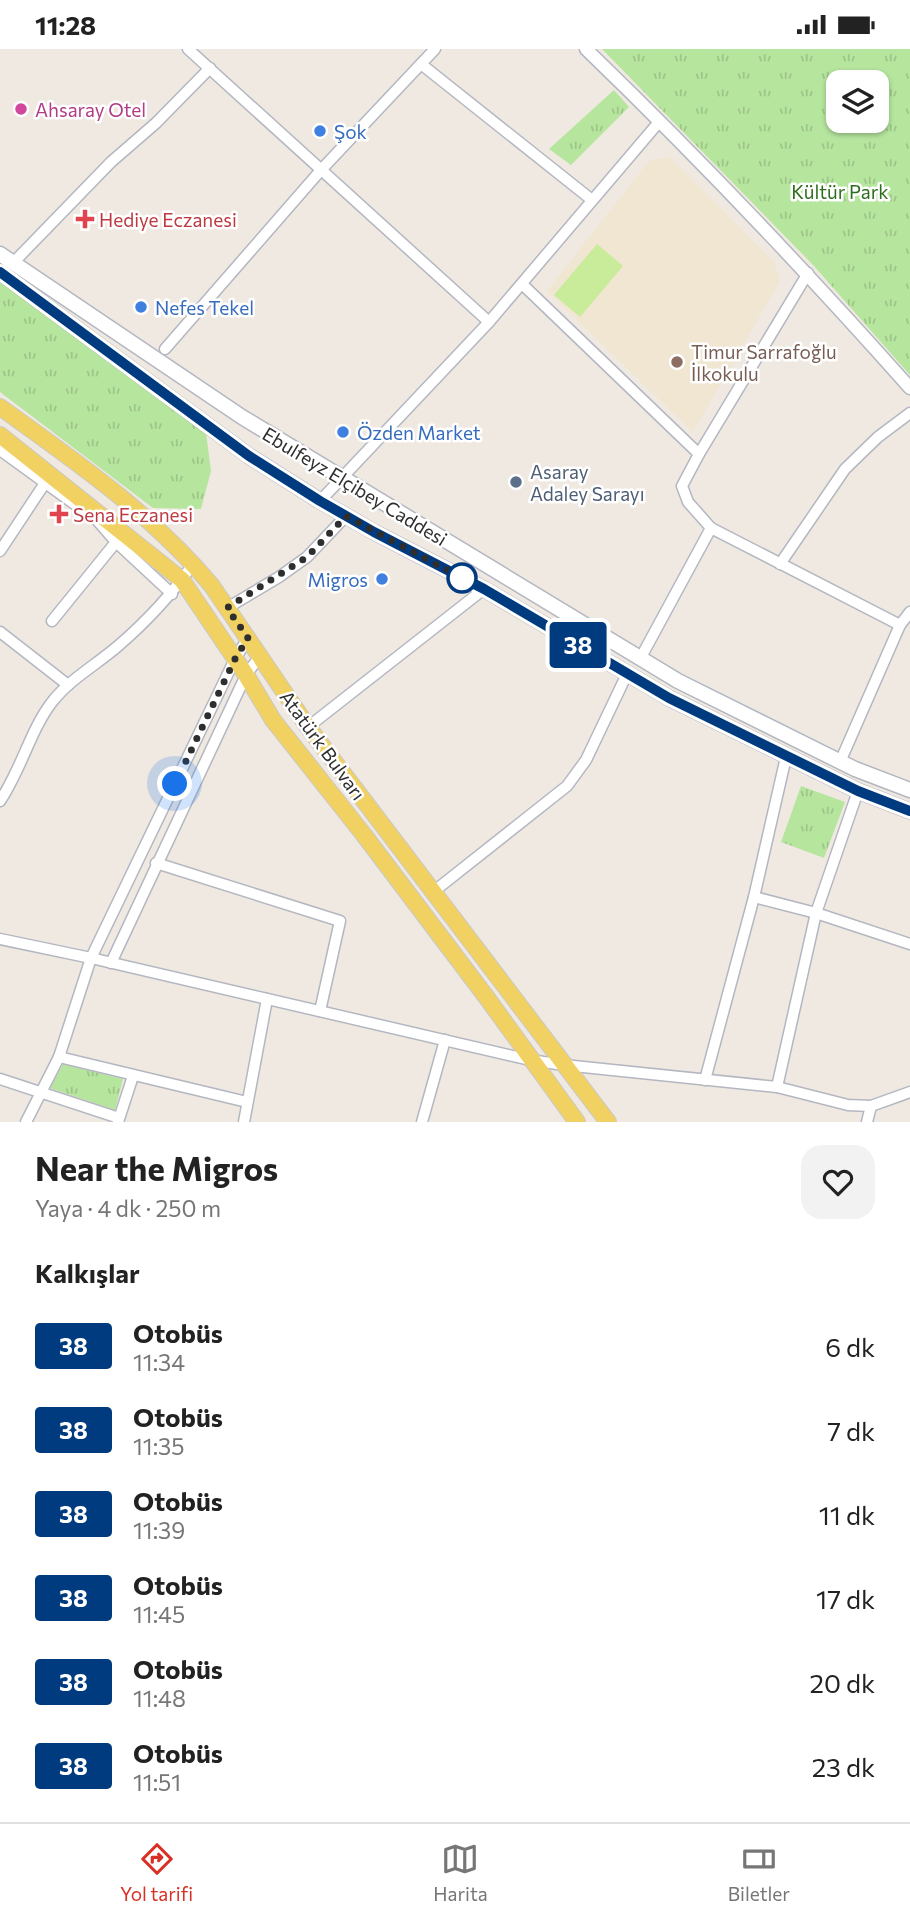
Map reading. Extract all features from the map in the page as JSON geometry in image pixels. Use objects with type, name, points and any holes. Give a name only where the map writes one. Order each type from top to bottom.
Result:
[{"type":"main road","name":"Ebulfeyz Elçibey Caddesi","points":[[6,259],[242,417],[640,659],[678,681],[840,762],[910,790]]},
{"type":"main road","name":"Ebulfeyz Elçibey Caddesi","points":[[0,272],[249,456],[320,501],[484,589],[669,698],[858,791],[910,811]]},
{"type":"main road","name":"Atatürk Bulvarı","points":[[0,407],[94,475],[172,541],[193,564],[227,608],[308,727],[608,1122]]},
{"type":"main road","name":"Atatürk Bulvarı","points":[[0,435],[182,580],[273,720],[455,954],[577,1122]]},
{"type":"street","points":[[165,349],[321,170],[435,49]]},
{"type":"street","points":[[586,49],[808,273],[910,388]]},
{"type":"street","points":[[196,51],[210,68],[489,323]]},
{"type":"street","points":[[421,64],[592,200]]},
{"type":"street","points":[[6,259],[156,123],[210,68]]},
{"type":"street","points":[[320,501],[489,323],[659,122]]},
{"type":"street","points":[[808,273],[682,486],[688,502],[711,528],[900,625]]},
{"type":"street","points":[[522,284],[699,454]]},
{"type":"street","points":[[780,564],[845,469],[878,437],[910,413]]},
{"type":"street","points":[[0,450],[97,520],[116,542],[172,594]]},
{"type":"street","points":[[0,551],[45,483]]},
{"type":"street","points":[[227,608],[307,557],[346,516]]},
{"type":"street","points":[[640,659],[711,528]]},
{"type":"street","points":[[52,621],[116,542]]},
{"type":"street","points":[[0,801],[14,780],[52,702],[68,685],[117,647],[172,594],[193,564]]},
{"type":"street","points":[[308,727],[484,589]]},
{"type":"street","points":[[840,762],[900,625],[910,612]]},
{"type":"street","points":[[0,632],[68,685]]},
{"type":"street","points":[[26,1122],[59,1057],[92,958],[235,659],[248,638]]},
{"type":"street","points":[[111,963],[246,675],[260,656]]},
{"type":"street","points":[[433,893],[567,786],[586,759],[627,674]]},
{"type":"street","points":[[705,1080],[754,897],[786,757]]},
{"type":"street","points":[[777,1087],[816,913],[858,791]]},
{"type":"street","points":[[156,863],[340,921],[320,1011]]},
{"type":"street","points":[[754,897],[816,913],[910,944]]},
{"type":"street","points":[[0,940],[92,958],[530,1060],[777,1087],[848,1105],[871,1106],[910,1092]]},
{"type":"street","points":[[244,1122],[267,999]]},
{"type":"street","points":[[422,1122],[445,1040]]},
{"type":"street","points":[[59,1057],[247,1102]]},
{"type":"street","points":[[0,1079],[118,1120],[132,1076]]},
{"type":"street","points":[[867,1122],[871,1106]]},
{"type":"shaded area","name":"Timur Sarrafoğlu İlkokulu","points":[[670,157],[774,262],[780,281],[693,432],[547,291],[649,161]]},
{"type":"green space","name":"Kültür Park","points":[[602,49],[910,49],[910,375],[813,265]]},
{"type":"green space","points":[[614,90],[629,107],[571,165],[549,149]]},
{"type":"green space","points":[[597,244],[623,266],[580,317],[554,295]]},
{"type":"green space","points":[[0,271],[205,425],[211,471],[201,509],[153,508],[0,392]]},
{"type":"green space","points":[[801,786],[845,802],[824,858],[781,842]]},
{"type":"green space","points":[[63,1064],[123,1079],[115,1110],[50,1088]]},
{"type":"bus line","name":"38","points":[[0,272],[249,456],[320,501],[484,589],[669,698],[858,791],[910,811]]},
{"type":"place","name":"Ahsaray Otel","points":[[21,109]]},
{"type":"place","name":"Şok","points":[[320,131]]},
{"type":"place","name":"Hediye Eczanesi","points":[[85,219]]},
{"type":"place","name":"Nefes Tekel","points":[[141,307]]},
{"type":"place","name":"Timur Sarrafoğlu İlkokulu","points":[[677,362]]},
{"type":"place","name":"Özden Market","points":[[343,432]]},
{"type":"place","name":"Asaray Adaley Sarayı","points":[[516,482]]},
{"type":"place","name":"Sena Eczanesi","points":[[59,514]]},
{"type":"place","name":"Migros","points":[[382,579]]},
{"type":"route","points":[[175,784],[235,659],[248,638],[227,608],[307,557],[346,516],[462,578]]}]
